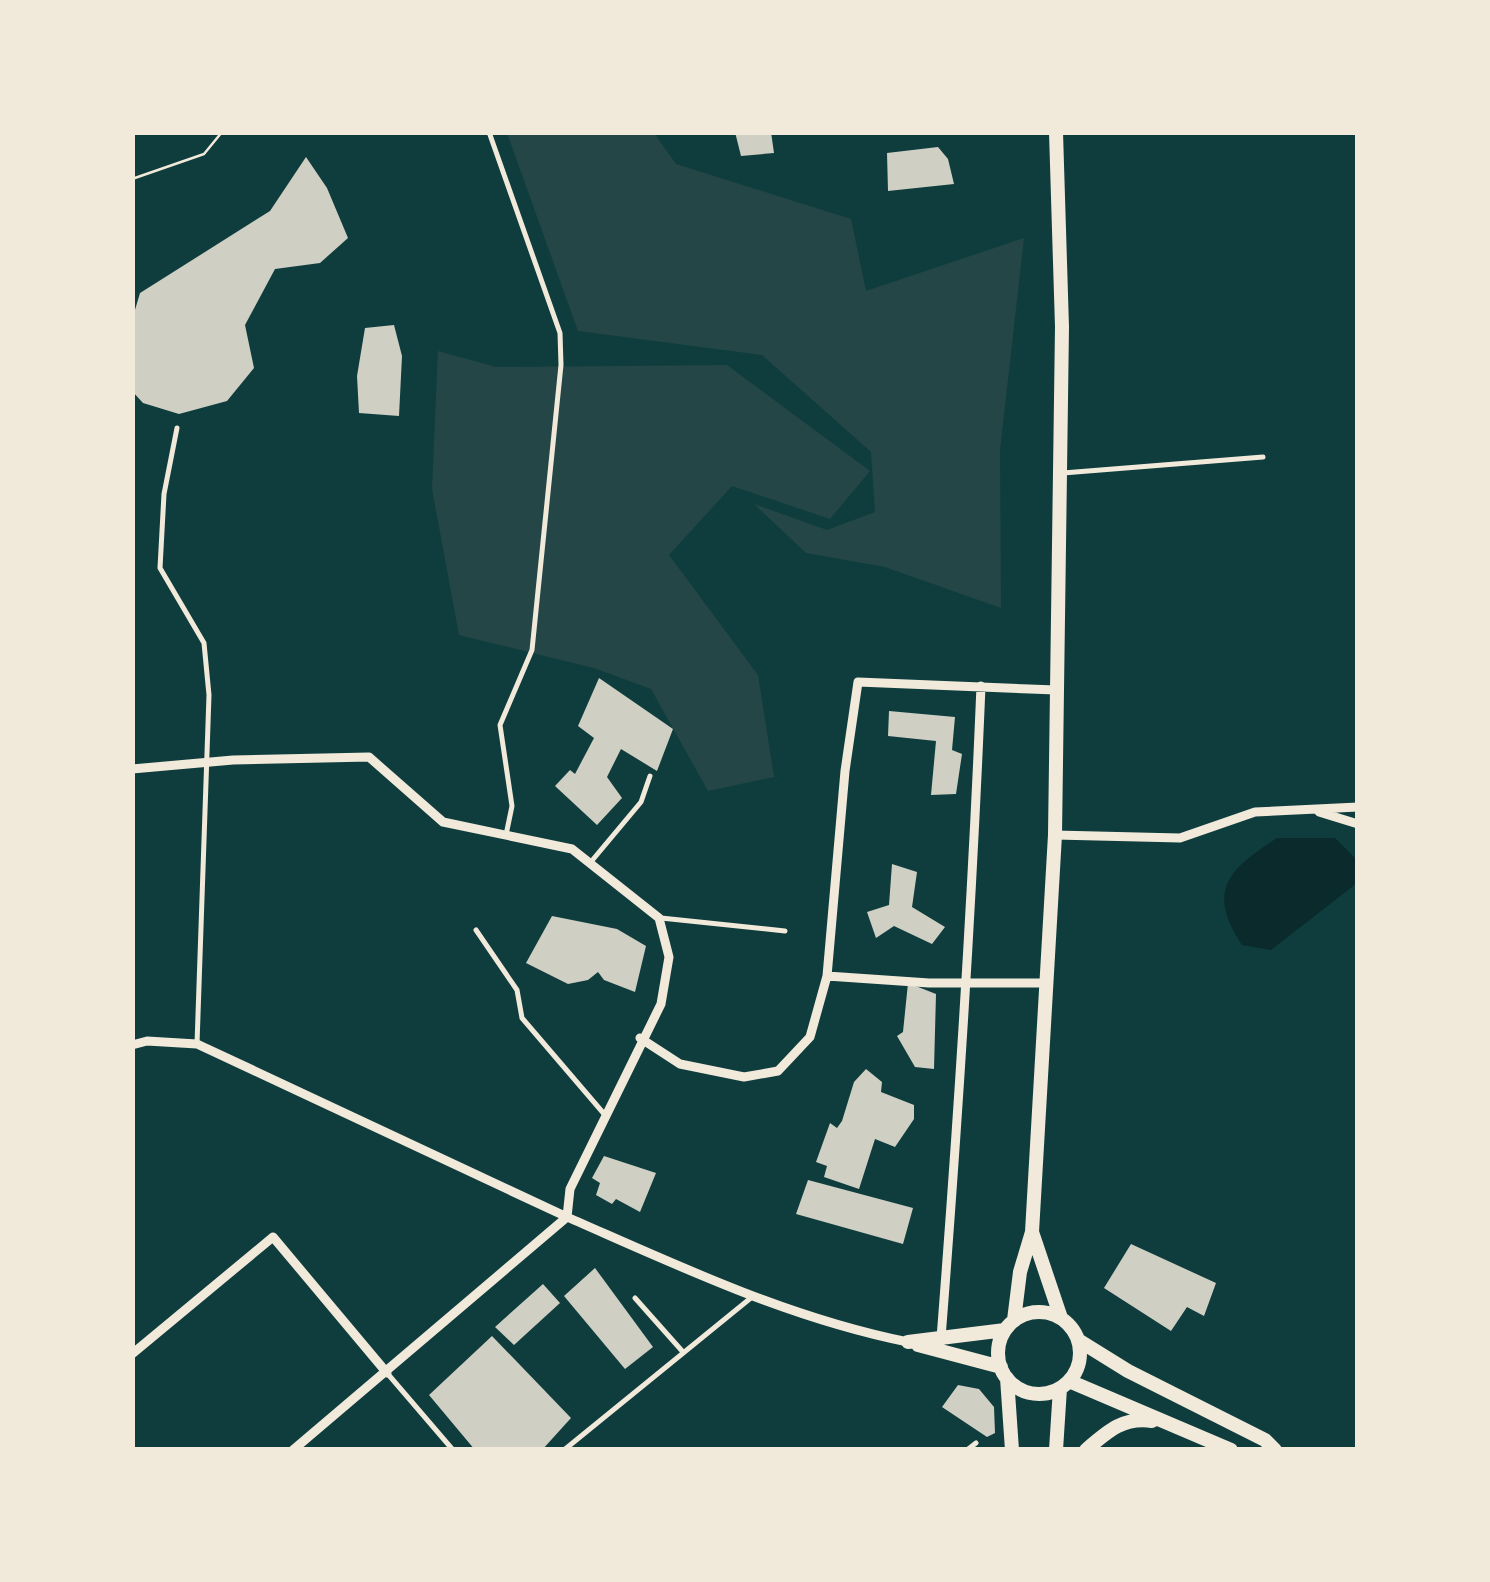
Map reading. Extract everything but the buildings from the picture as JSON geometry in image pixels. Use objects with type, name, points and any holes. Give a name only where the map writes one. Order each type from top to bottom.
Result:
[{"type":"main road","points":[[1012,1450],[1004,1372],[998,1354],[1032,1232],[1043,983],[1055,835],[1062,327],[1056,132]]},
{"type":"main road","points":[[1032,1232],[1061,1318],[1078,1340],[1275,1450]]},
{"type":"main road","points":[[908,1342],[1009,1325],[1037,1312],[1061,1318]]},
{"type":"main road","points":[[1056,1450],[1064,1384],[1079,1362],[1078,1340]]},
{"type":"main road","points":[[908,1342],[1004,1372],[1026,1392],[1064,1384],[1230,1450]]},
{"type":"main road","points":[[1086,1450],[1110,1429],[1132,1418],[1168,1423]]},
{"type":"street","points":[[640,1038],[680,1064],[744,1076],[778,1071],[810,1037],[827,976],[845,771],[858,682],[1056,690]]},
{"type":"street","points":[[941,1338],[955,1102],[969,982],[981,686]]},
{"type":"street","points":[[132,769],[233,760],[369,758],[444,822],[572,849],[658,918],[669,957],[660,1004],[640,1038],[570,1190],[567,1217],[292,1450]]},
{"type":"street","points":[[1055,835],[1180,838],[1255,812],[1358,807]]},
{"type":"street","points":[[1306,809],[1358,824]]},
{"type":"street","points":[[827,976],[1043,983]]},
{"type":"street","points":[[132,1046],[147,1041],[197,1044],[567,1217],[752,1297],[834,1328],[908,1342]]},
{"type":"street","points":[[132,1354],[273,1236],[387,1372]]},
{"type":"lane","points":[[489,132],[560,333],[532,650],[500,725],[512,806],[506,835]]},
{"type":"lane","points":[[177,428],[164,494],[160,568],[204,643],[208,764],[197,1044]]},
{"type":"lane","points":[[1060,473],[1263,457]]},
{"type":"lane","points":[[590,863],[641,802],[650,776]]},
{"type":"lane","points":[[658,918],[786,930]]},
{"type":"lane","points":[[476,930],[517,990],[522,1018],[606,1115]]},
{"type":"lane","points":[[564,1450],[752,1297]]},
{"type":"lane","points":[[635,1298],[683,1352]]},
{"type":"lane","points":[[387,1372],[453,1450]]},
{"type":"lane","points":[[967,1450],[976,1443]]},
{"type":"path","points":[[132,179],[204,154],[222,132]]},
{"type":"shaded area","points":[[507,133],[654,133],[676,164],[851,219],[866,291],[1024,238],[1000,450],[1001,608],[885,567],[806,553],[754,504],[827,530],[875,512],[871,452],[762,355],[578,331]]},
{"type":"shaded area","points":[[438,351],[496,367],[727,365],[870,471],[830,519],[732,486],[669,555],[758,675],[774,777],[708,791],[651,689],[594,668],[459,635],[432,489]]},
{"type":"shaded area","points":[[1277,838],[1335,838],[1357,860],[1357,883],[1271,950],[1242,945],[1225,909],[1228,882],[1246,860]]}]
